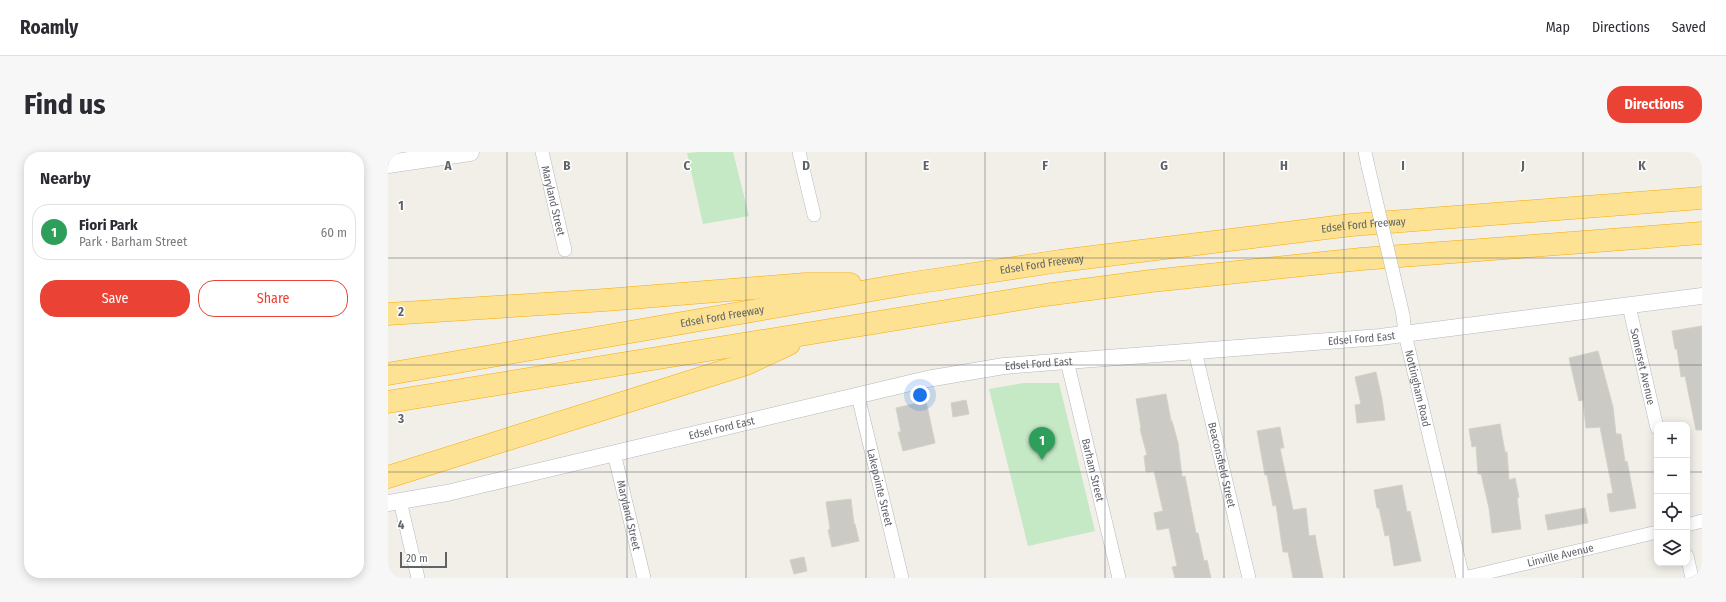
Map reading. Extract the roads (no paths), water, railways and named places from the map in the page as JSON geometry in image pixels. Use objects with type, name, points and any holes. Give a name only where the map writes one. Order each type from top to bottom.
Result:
[{"type":"highway","name":"Edsel Ford Freeway","points":[[388,374],[907,284],[1060,261],[1351,225],[1702,198]]},
{"type":"highway","points":[[388,402],[1044,296],[1151,281],[1361,259],[1702,233]]},
{"type":"highway","points":[[388,314],[605,300],[805,284],[907,284]]},
{"type":"highway","points":[[388,477],[746,364],[814,333]]},
{"type":"main road","points":[[388,164],[470,152]]},
{"type":"street","name":"Maryland Street","points":[[542,152],[565,250]]},
{"type":"street","points":[[799,152],[814,215]]},
{"type":"street","name":"Nottingham Road","points":[[1364,152],[1403,315],[1405,334],[1463,578]]},
{"type":"street","name":"Edsel Ford East","points":[[394,502],[447,493],[962,372],[1004,366],[1405,334],[1702,296]]},
{"type":"street","name":"Somerset Avenue","points":[[1629,306],[1656,422]]},
{"type":"street","name":"Beaconsfield Street","points":[[1195,351],[1249,578]]},
{"type":"street","name":"Barham Street","points":[[1067,361],[1119,578]]},
{"type":"street","name":"Lakepointe Street","points":[[858,396],[902,578]]},
{"type":"street","name":"Maryland Street","points":[[614,453],[644,578]]},
{"type":"street","points":[[394,502],[418,578]]},
{"type":"street","points":[[1690,524],[1702,521]]},
{"type":"street","name":"Linville Avenue","points":[[1463,578],[1654,533]]},
{"type":"street","points":[[1689,566],[1692,578]]},
{"type":"place","name":"Fiori Park","points":[[1042,460]]}]
